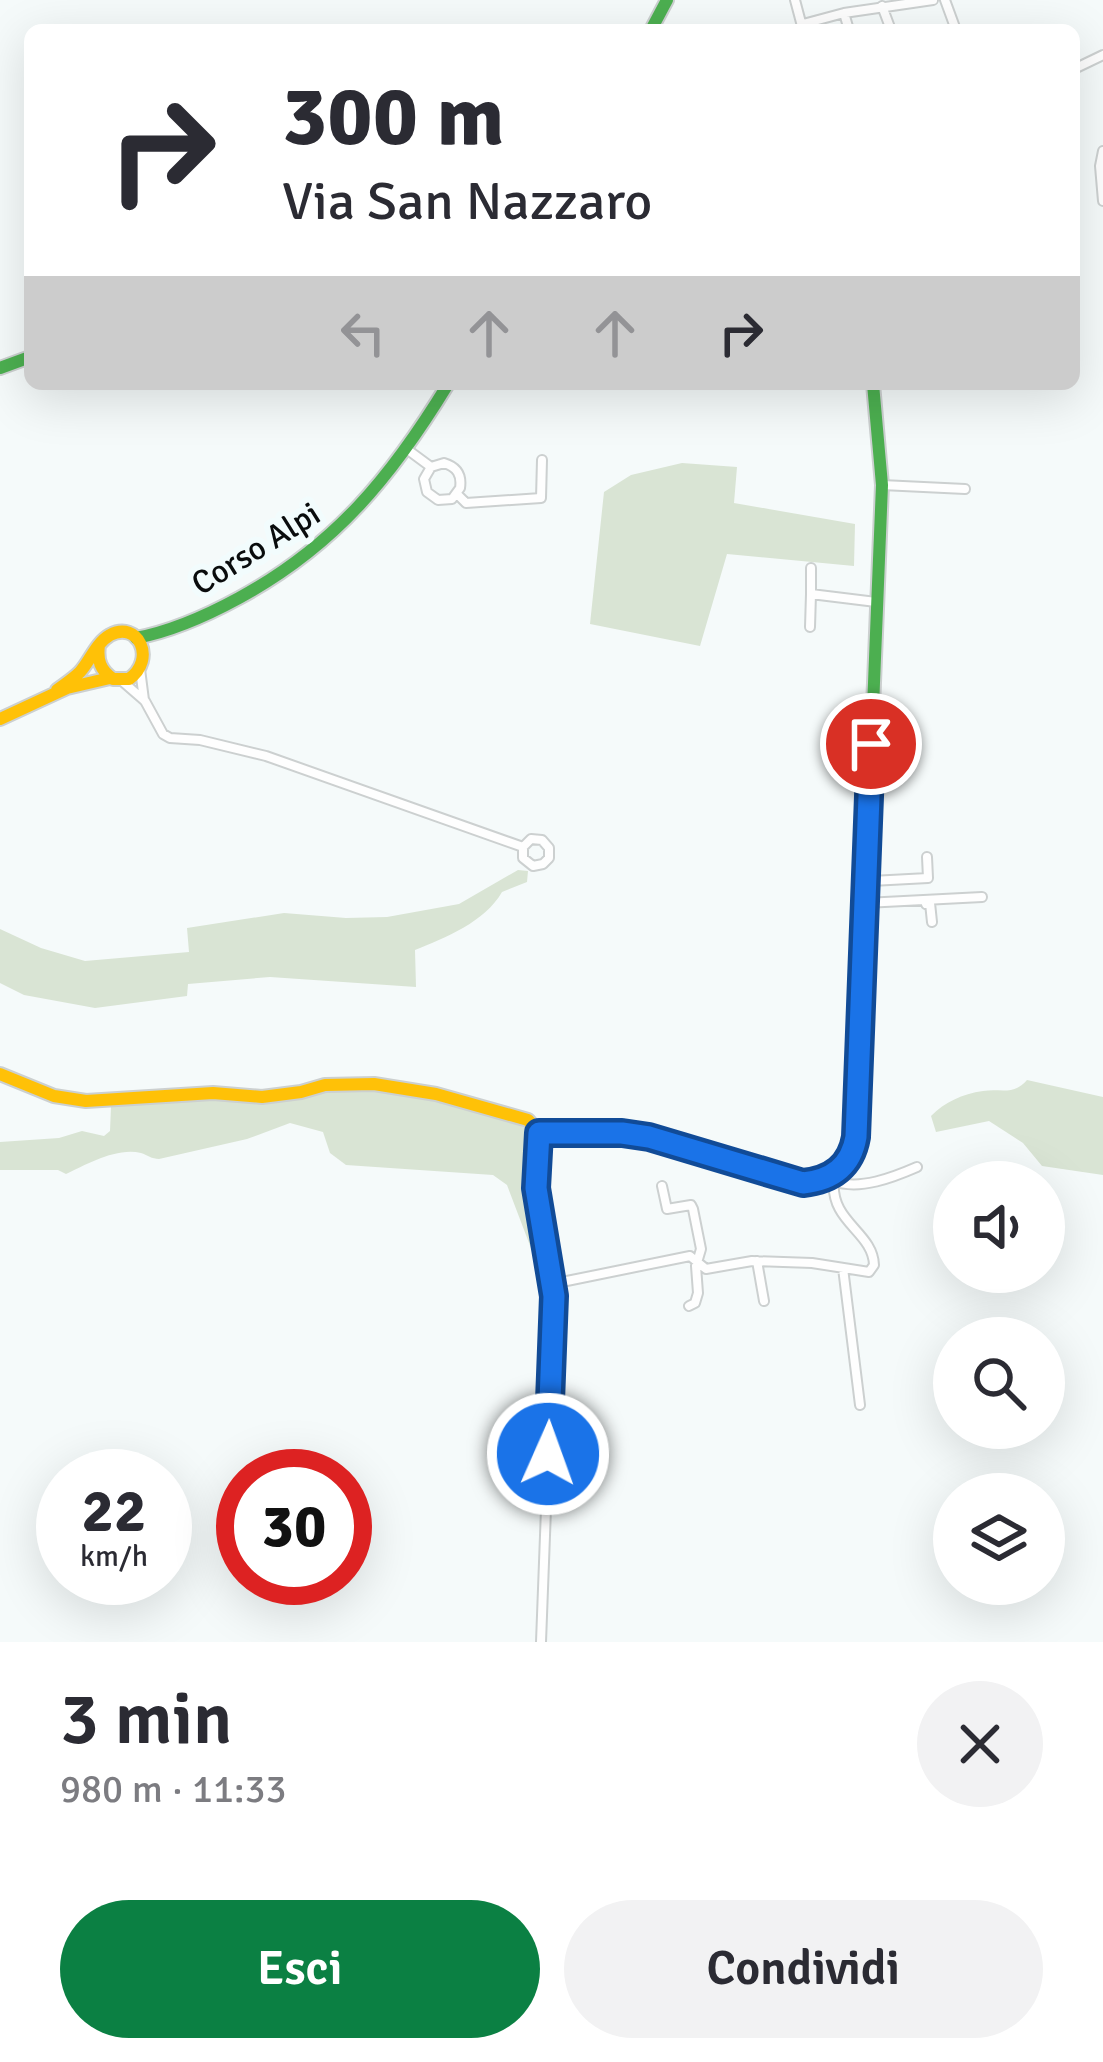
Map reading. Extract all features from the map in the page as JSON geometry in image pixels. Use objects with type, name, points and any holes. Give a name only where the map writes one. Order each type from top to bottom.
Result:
[{"type":"street","points":[[812,24],[875,4],[933,0]]},
{"type":"street","points":[[844,13],[847,24]]},
{"type":"street","points":[[1103,151],[1103,201]]},
{"type":"street","name":"Corso Alpi","points":[[136,638],[169,633],[259,587],[322,544],[366,504],[408,450],[444,390]]},
{"type":"street","points":[[552,1285],[685,1256],[706,1269],[750,1262],[812,1263],[869,1272],[875,1260],[833,1198],[835,1178],[850,1158],[856,1137],[882,485],[874,390]]},
{"type":"street","points":[[408,450],[431,467]]},
{"type":"street","points":[[457,494],[466,503],[541,498],[542,460]]},
{"type":"street","points":[[444,463],[456,469],[461,482],[457,494],[445,501],[427,493],[424,479],[431,467],[444,463]]},
{"type":"street","points":[[882,485],[965,489]]},
{"type":"street","points":[[810,627],[811,568]]},
{"type":"street","points":[[811,594],[876,602]]},
{"type":"street","points":[[57,690],[81,672],[106,636],[127,633],[136,638],[145,701]]},
{"type":"street","name":"Corso Alpi","points":[[142,662],[169,633]]},
{"type":"street","points":[[99,645],[99,667],[145,701],[170,738],[266,756],[524,847]]},
{"type":"street","points":[[0,719],[85,680],[131,678],[142,662]]},
{"type":"street","points":[[868,882],[928,878],[928,856]]},
{"type":"street","points":[[865,905],[982,897]]},
{"type":"street","points":[[865,905],[930,904],[932,922]]},
{"type":"street","points":[[0,1074],[75,1101],[213,1093],[262,1097],[325,1085],[374,1084],[436,1094],[528,1120],[539,1133],[536,1188],[554,1296],[541,1642]]},
{"type":"street","points":[[539,1133],[649,1137],[803,1183],[835,1178],[845,1186],[917,1167]]},
{"type":"street","points":[[662,1186],[667,1209],[691,1205],[693,1209],[701,1249],[698,1293],[695,1304],[689,1306]]},
{"type":"street","points":[[750,1262],[764,1301]]},
{"type":"street","points":[[843,1268],[860,1405]]},
{"type":"green space","points":[[682,463],[737,467],[734,503],[855,524],[854,566],[727,554],[700,646],[590,624],[604,492],[631,475]]},
{"type":"green space","points":[[518,870],[528,871],[527,882],[502,892],[463,928],[415,950],[416,987],[270,977],[188,984],[187,996],[95,1008],[24,995],[0,983],[0,929],[85,961],[189,952],[187,928],[284,913],[387,917],[459,904]]},
{"type":"green space","points":[[1027,1080],[1103,1097],[1103,1175],[1065,1169],[1065,1161],[1038,1161],[1023,1143],[989,1121],[936,1132],[931,1116],[948,1103],[975,1092],[1022,1085]]},
{"type":"green space","points":[[357,1088],[436,1099],[529,1130],[548,1275],[543,1276],[537,1264],[507,1185],[493,1175],[346,1165],[330,1153],[323,1132],[290,1123],[247,1139],[159,1159],[122,1152],[66,1174],[0,1170],[0,1142],[59,1138],[82,1131],[104,1136],[110,1131],[111,1107],[169,1099],[270,1102],[325,1089]]},
{"type":"traffic: fast","points":[[654,24],[667,0]]},
{"type":"traffic: fast","points":[[0,368],[24,359]]},
{"type":"traffic: fast","points":[[136,638],[214,611],[304,556],[383,478],[444,390]]},
{"type":"traffic: fast","points":[[858,1078],[882,485],[874,390]]},
{"type":"traffic: slow","points":[[57,690],[80,672],[97,647],[105,638],[110,635],[120,632],[136,637],[142,662],[129,679],[113,679],[100,664],[99,645]]},
{"type":"traffic: slow","points":[[0,719],[67,688],[110,678]]},
{"type":"traffic: slow","points":[[0,1074],[54,1096],[86,1101],[213,1093],[262,1097],[325,1085],[374,1084],[436,1094],[528,1120],[539,1133],[649,1137],[803,1183],[838,1170],[850,1156],[856,1137],[858,1078]]},
{"type":"route","points":[[548,1454],[554,1296],[536,1188],[539,1133],[649,1137],[803,1183],[835,1174],[850,1158],[856,1137],[871,744]]}]
